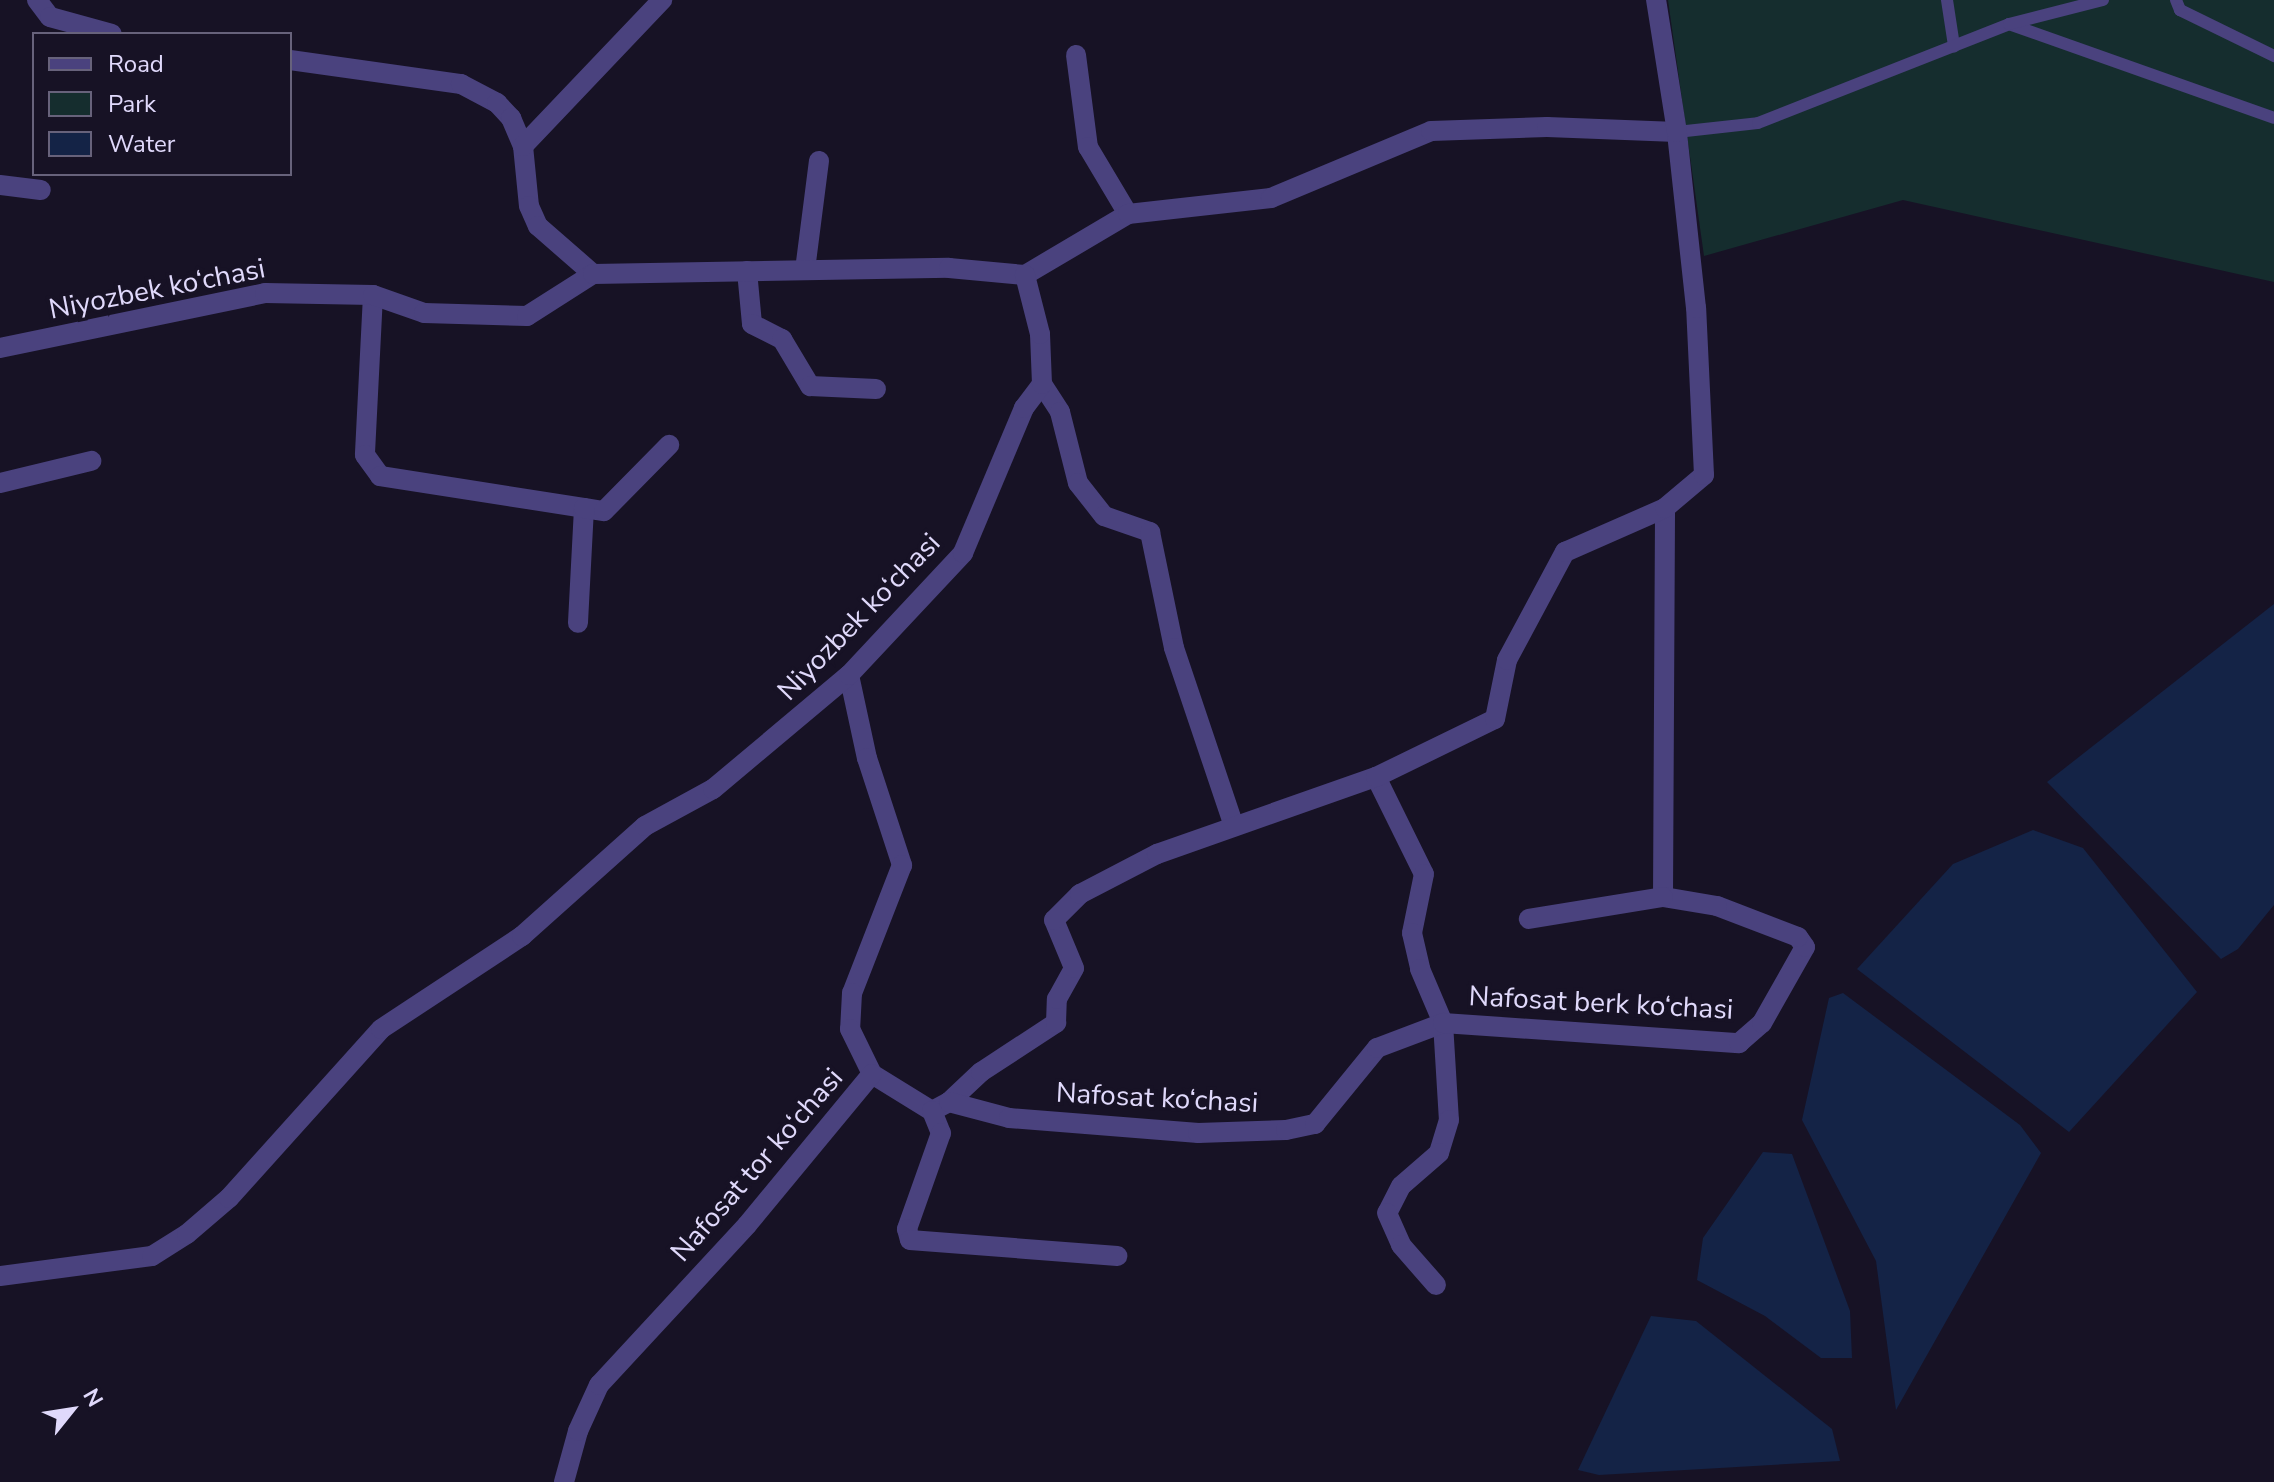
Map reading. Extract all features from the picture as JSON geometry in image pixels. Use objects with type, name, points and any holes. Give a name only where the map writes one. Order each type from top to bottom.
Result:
[{"type":"street","points":[[37,0],[50,17],[105,32]]},
{"type":"street","points":[[523,146],[662,0]]},
{"type":"street","points":[[1117,1256],[910,1240],[907,1229],[941,1133],[940,1106],[981,1072],[1056,1023],[1057,999],[1074,968],[1054,930],[1058,909],[1157,854],[1376,777],[1495,719],[1507,660],[1565,552],[1665,508],[1704,475],[1696,308],[1677,132],[1656,0]]},
{"type":"street","points":[[1076,55],[1088,147],[1128,214]]},
{"type":"street","points":[[292,60],[461,84],[497,103],[511,118],[523,146],[529,206],[538,226],[593,274],[949,268],[1025,275],[1128,214],[1271,198],[1431,131],[1547,127],[1677,132]]},
{"type":"street","points":[[805,270],[819,161]]},
{"type":"street","points":[[0,185],[41,190]]},
{"type":"street","points":[[747,271],[752,324],[782,339],[810,386],[876,389]]},
{"type":"street","name":"Niyozbek ko‘chasi","points":[[0,348],[265,293],[373,295],[424,313],[527,316],[593,274]]},
{"type":"street","points":[[1025,275],[1040,334],[1042,384],[1060,412],[1078,483],[1104,516],[1150,532],[1174,648],[1234,826]]},
{"type":"street","points":[[373,295],[365,455],[380,476],[604,511],[669,445]]},
{"type":"street","name":"Niyozbek ko‘chasi","points":[[0,1276],[152,1256],[187,1234],[229,1198],[381,1029],[522,936],[645,826],[713,789],[849,675],[963,553],[1024,408],[1042,384]]},
{"type":"street","points":[[0,483],[91,461]]},
{"type":"street","points":[[578,623],[584,508]]},
{"type":"street","points":[[1663,897],[1665,508]]},
{"type":"street","name":"Nafosat tor ko‘chasi","points":[[564,1482],[578,1431],[599,1385],[747,1225],[872,1074],[850,1029],[852,993],[902,865],[867,758],[849,675]]},
{"type":"street","points":[[1376,777],[1424,874],[1412,933],[1420,969],[1443,1023]]},
{"type":"street","name":"Nafosat berk ko‘chasi","points":[[1436,1285],[1401,1245],[1387,1213],[1401,1186],[1439,1153],[1449,1120],[1443,1023],[1739,1043],[1762,1023],[1805,947],[1798,937],[1717,906],[1663,897],[1529,919]]},
{"type":"street","name":"Nafosat ko‘chasi","points":[[872,1074],[940,1106],[1009,1118],[1198,1133],[1286,1130],[1315,1124],[1377,1048],[1443,1023]]},
{"type":"lane","points":[[1947,0],[1954,46]]},
{"type":"lane","points":[[1677,132],[1758,123],[2009,24],[2103,0]]},
{"type":"lane","points":[[2176,0],[2180,10],[2274,56]]},
{"type":"lane","points":[[2009,24],[2274,118]]},
{"type":"green space","points":[[1668,0],[2274,0],[2274,282],[1903,200],[1704,256]]},
{"type":"water","points":[[2274,604],[2274,905],[2238,949],[2221,959],[2047,782]]},
{"type":"water","points":[[2033,830],[2083,848],[2197,992],[2069,1132],[1857,969],[1953,864]]},
{"type":"water","points":[[1843,993],[2020,1125],[2041,1153],[1896,1410],[1876,1261],[1802,1120],[1829,998]]},
{"type":"water","points":[[1763,1152],[1792,1154],[1850,1311],[1852,1358],[1821,1358],[1765,1316],[1697,1280],[1703,1238]]},
{"type":"water","points":[[1651,1316],[1696,1321],[1832,1429],[1840,1461],[1599,1475],[1578,1470]]}]
